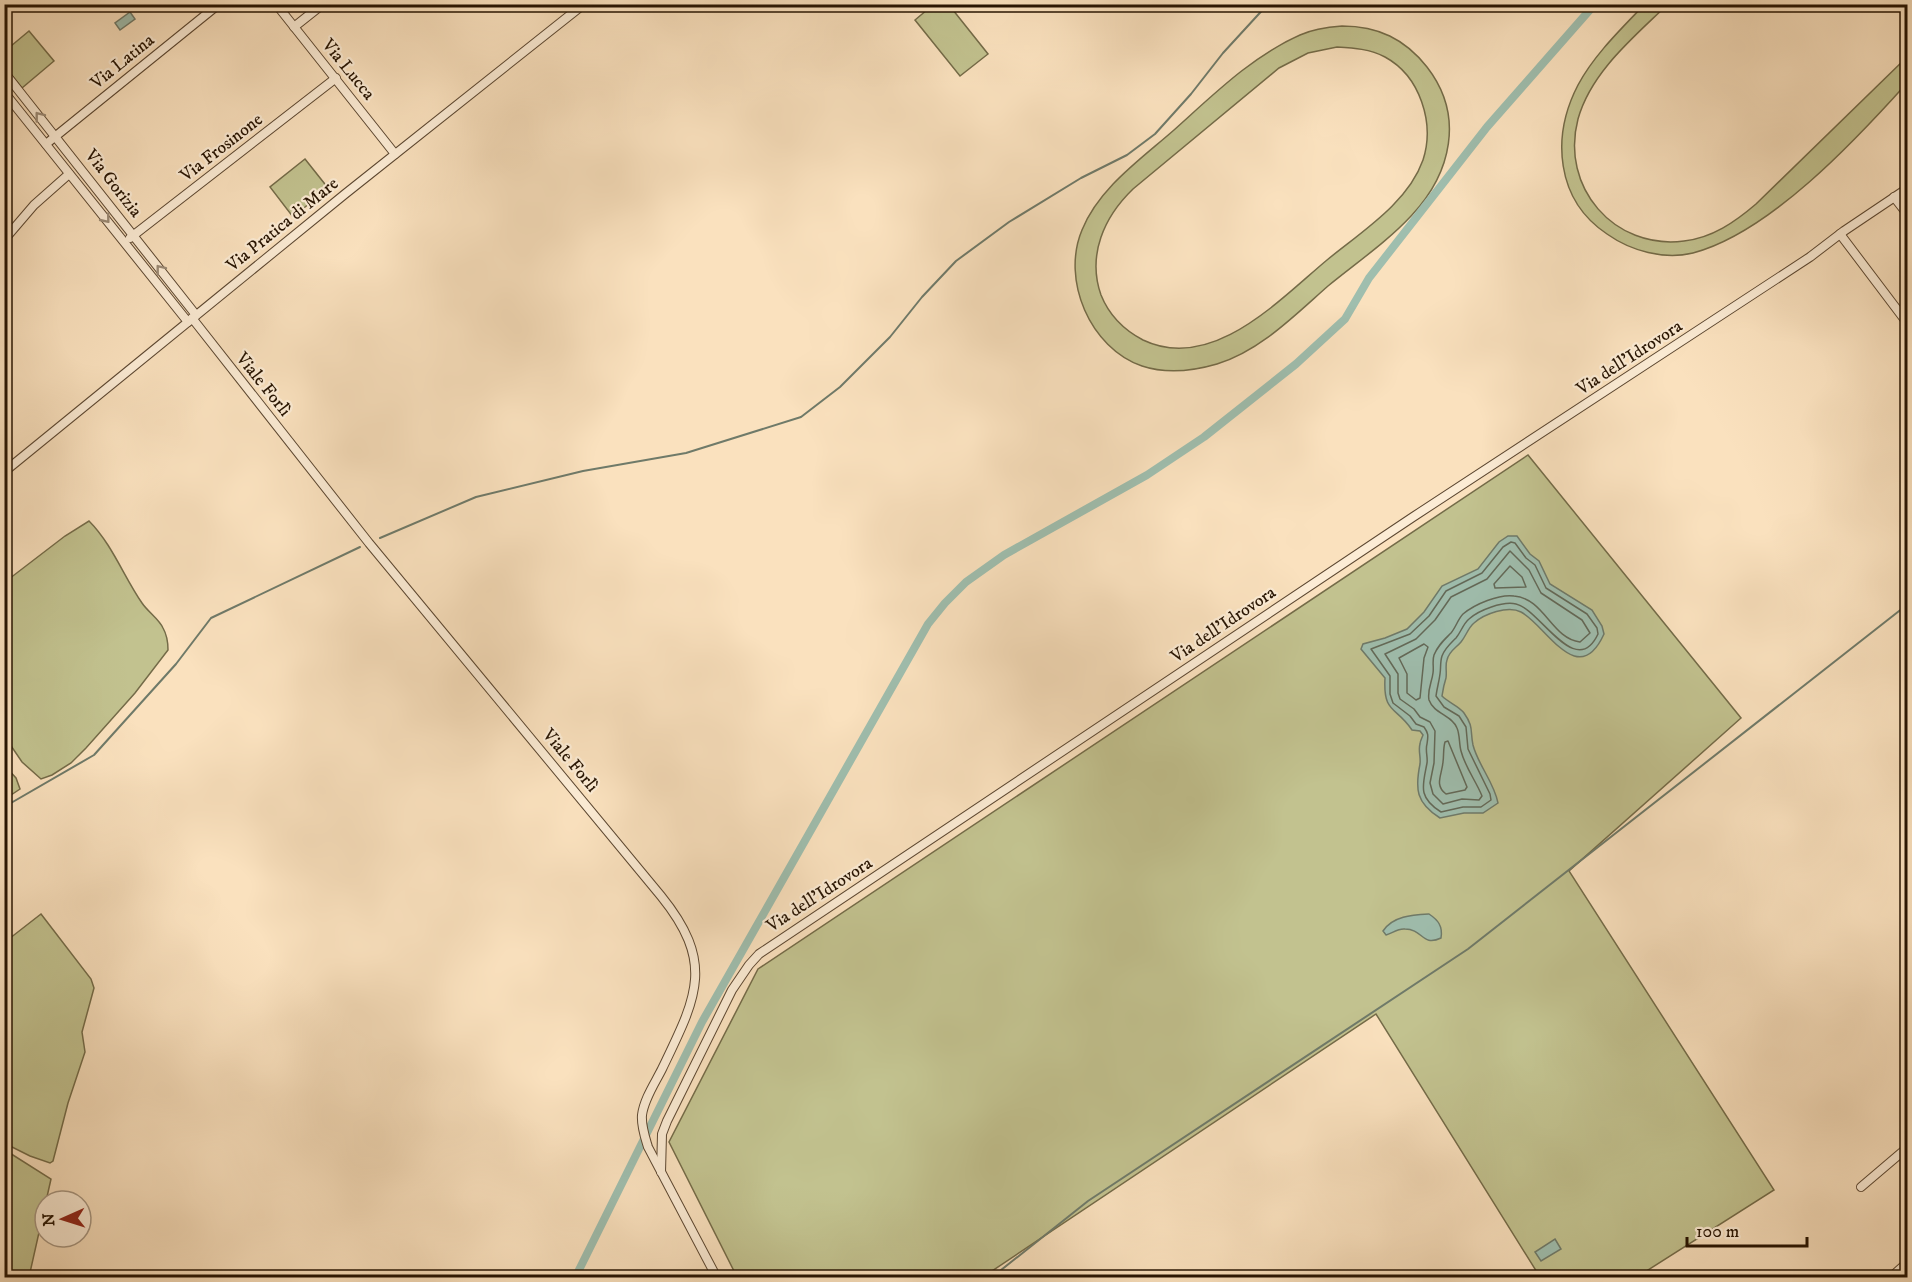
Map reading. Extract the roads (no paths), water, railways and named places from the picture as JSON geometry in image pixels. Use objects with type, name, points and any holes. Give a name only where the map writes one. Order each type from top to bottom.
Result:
[{"type":"street","points":[[4,8],[11,4]]},
{"type":"street","name":"Via Latina","points":[[46,144],[219,4]]},
{"type":"street","name":"Via Lucca","points":[[276,4],[395,154]]},
{"type":"street","points":[[294,27],[322,4]]},
{"type":"street","name":"Via Pratica di Mare","points":[[4,472],[395,154],[584,4]]},
{"type":"street","name":"Via Gorizia","points":[[4,72],[134,235],[192,318]]},
{"type":"street","name":"Via Frosinone","points":[[125,242],[336,78]]},
{"type":"street","name":"Via Gorizia","points":[[4,92],[125,242],[192,318]]},
{"type":"street","points":[[4,240],[37,202],[69,174]]},
{"type":"street","name":"Via dell'Idrovora","points":[[661,1172],[662,1134],[668,1120],[732,990],[759,954],[1413,517],[1810,257],[1908,188]]},
{"type":"street","points":[[1894,197],[1908,215]]},
{"type":"street","points":[[1840,234],[1908,324]]},
{"type":"street","name":"Viale Forlì","points":[[192,318],[369,543],[681,922],[692,949],[695,992],[687,1017],[644,1106],[643,1130],[648,1147],[717,1278]]},
{"type":"street","points":[[1861,1187],[1908,1147]]},
{"type":"street","points":[[1890,1278],[1908,1262]]},
{"type":"water","points":[[130,12],[135,19],[120,30],[115,23]]},
{"type":"water","points":[[1508,536],[1517,536],[1530,554],[1539,561],[1550,584],[1592,610],[1604,634],[1594,650],[1584,656],[1573,656],[1551,640],[1531,619],[1516,610],[1503,610],[1490,614],[1472,625],[1448,657],[1442,696],[1459,708],[1467,718],[1475,752],[1498,803],[1483,813],[1464,813],[1440,818],[1426,807],[1419,795],[1419,749],[1423,735],[1420,731],[1412,730],[1388,704],[1385,678],[1361,649],[1363,644],[1407,629],[1424,612],[1442,586],[1478,569],[1499,542]]},
{"type":"water","points":[[1429,914],[1439,924],[1441,938],[1426,939],[1416,932],[1405,929],[1386,935],[1383,931],[1397,919]]},
{"type":"water","points":[[1555,1239],[1561,1249],[1541,1261],[1535,1252]]},
{"type":"waterway","points":[[380,538],[476,497],[583,471],[686,453],[801,417],[840,387],[890,337],[922,297],[956,261],[1009,222],[1081,178],[1127,155],[1155,134],[1191,94],[1223,53],[1268,4]]},
{"type":"waterway","points":[[575,1278],[702,1022],[928,624],[966,582],[1004,555],[1147,475],[1204,437],[1296,364],[1345,319],[1369,278],[1487,127],[1595,4]]},
{"type":"waterway","points":[[4,807],[94,755],[176,664],[211,618],[360,547]]},
{"type":"waterway","points":[[991,1278],[1088,1201],[1468,949],[1908,604]]}]
